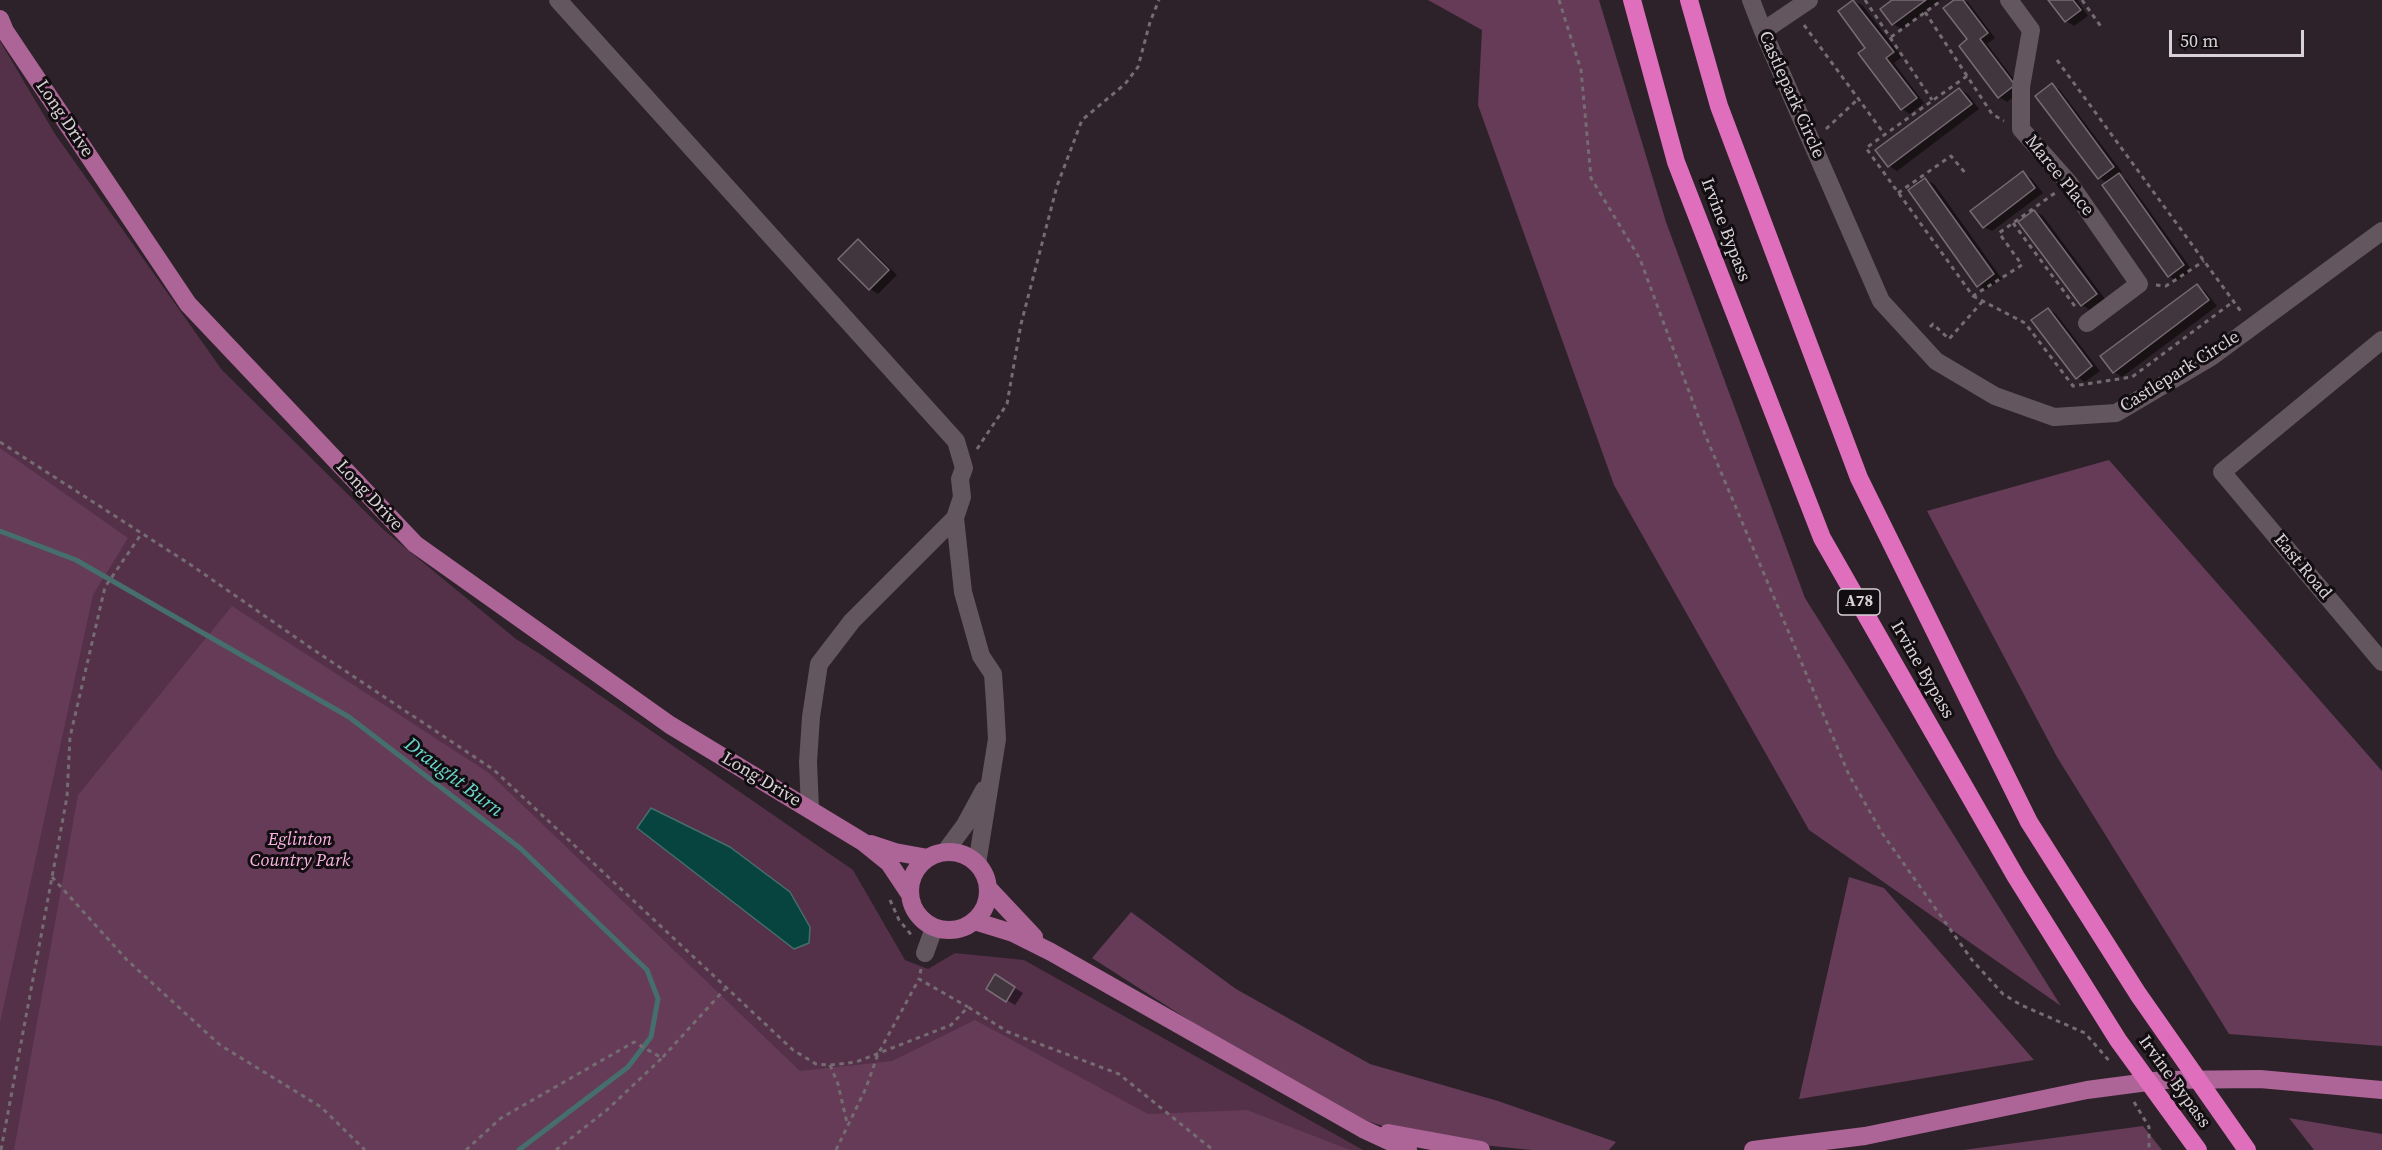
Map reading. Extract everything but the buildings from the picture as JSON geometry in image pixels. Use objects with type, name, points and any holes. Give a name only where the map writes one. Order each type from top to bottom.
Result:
[{"type":"highway","name":"Irvine Bypass","points":[[1632,0],[1676,162],[1822,538],[2016,877],[2118,1040],[2198,1150]]},
{"type":"highway","name":"Irvine Bypass","points":[[1689,0],[1719,106],[1859,477],[2029,822],[2138,994],[2247,1150]]},
{"type":"main road","name":"Long Drive","points":[[0,19],[5,31],[188,304],[415,544],[670,725],[863,842],[889,863],[909,893]]},
{"type":"main road","name":"Long Drive","points":[[863,842],[895,852],[936,855]]},
{"type":"main road","points":[[957,853],[968,857],[985,875],[988,888],[985,906],[974,921],[955,930],[934,928],[917,914],[909,893],[914,873],[936,855],[957,853]]},
{"type":"main road","points":[[988,888],[1016,920],[1051,952]]},
{"type":"main road","points":[[974,921],[1013,933],[1051,952],[1363,1129],[1408,1150]]},
{"type":"main road","points":[[1753,1150],[1865,1136],[2087,1090],[2163,1080],[2260,1078],[2382,1090]]},
{"type":"main road","points":[[1363,1129],[1481,1150]]},
{"type":"street","points":[[558,0],[956,441],[964,468],[960,479],[962,497],[955,518],[963,592],[981,656],[993,674],[997,740],[977,864]]},
{"type":"street","name":"Castlepark Circle","points":[[1751,0],[1762,31],[1881,301],[1936,361],[1995,396],[2054,417],[2116,413],[2211,357],[2382,231]]},
{"type":"street","points":[[1762,31],[1809,0]]},
{"type":"street","name":"Maree Place","points":[[2008,0],[2031,30],[2021,87],[2021,129],[2069,183],[2139,284]]},
{"type":"street","points":[[2087,323],[2139,284]]},
{"type":"street","name":"East Road","points":[[2382,339],[2222,472],[2382,662]]},
{"type":"street","points":[[810,809],[808,762],[811,717],[819,664],[852,621],[955,518]]},
{"type":"street","points":[[936,855],[965,825],[989,780]]},
{"type":"street","points":[[926,953],[934,928]]},
{"type":"path","points":[[964,468],[1007,404],[1021,324],[1057,186],[1082,120],[1125,84],[1138,67],[1150,22],[1159,0]]},
{"type":"path","points":[[1559,0],[1581,70],[1591,178],[1640,259],[1704,432],[1849,775],[1882,833],[1972,960],[2003,994],[2021,1005],[2085,1034],[2111,1064]]},
{"type":"path","points":[[1865,0],[1932,100]]},
{"type":"path","points":[[1891,37],[1942,0]]},
{"type":"path","points":[[2082,0],[2102,28]]},
{"type":"path","points":[[1793,11],[1885,135]]},
{"type":"path","points":[[1925,12],[1992,114],[2021,129]]},
{"type":"path","points":[[2057,60],[2252,327]]},
{"type":"path","points":[[1967,76],[1866,148],[1973,296],[2025,323],[2073,386],[2132,377],[2234,301]]},
{"type":"path","points":[[1826,129],[1858,99]]},
{"type":"path","points":[[1899,193],[1951,156],[1966,174]]},
{"type":"path","points":[[1973,296],[2022,264],[1999,233],[2069,183]]},
{"type":"path","points":[[2013,223],[2087,323]]},
{"type":"path","points":[[2139,284],[2166,286],[2204,261]]},
{"type":"path","points":[[1917,340],[1933,324],[1949,339],[1982,302]]},
{"type":"path","points":[[0,442],[142,533],[494,770],[646,910],[725,989],[793,1050],[816,1064],[856,1062],[878,1054],[951,1025],[968,1007],[1008,1032],[1119,1074],[1213,1150]]},
{"type":"path","points":[[1,1150],[67,797],[70,737],[105,587],[142,533]]},
{"type":"path","points":[[52,877],[128,960],[220,1044],[321,1107],[365,1150]]},
{"type":"path","points":[[836,1150],[866,1088],[878,1054],[919,979]]},
{"type":"path","points":[[556,1150],[608,1109],[662,1058],[725,989]]},
{"type":"path","points":[[465,1150],[501,1118],[634,1042],[662,1058]]},
{"type":"path","points":[[830,1065],[838,1084],[847,1125]]},
{"type":"path","points":[[2133,1100],[2149,1127],[2149,1150]]},
{"type":"green space","points":[[1428,0],[1599,0],[1666,222],[1805,598],[2061,1006],[1809,830],[1614,485],[1478,105],[1482,30]]},
{"type":"green space","name":"Eglinton Country Park","points":[[0,41],[55,134],[222,370],[385,531],[516,639],[853,870],[905,960],[928,969],[955,953],[1024,960],[1363,1150],[0,1150]]},
{"type":"green space","points":[[0,448],[128,538],[93,595],[0,1023]]},
{"type":"green space","points":[[2109,460],[2382,771],[2382,1046],[2229,1034],[2057,757],[1927,511]]},
{"type":"green space","points":[[232,606],[489,773],[800,1071],[892,1061],[975,1020],[1148,1114],[1247,1110],[1350,1150],[14,1150],[78,795]]},
{"type":"green space","points":[[1849,877],[1884,888],[2034,1060],[1799,1099]]},
{"type":"green space","points":[[1131,912],[1236,989],[1370,1064],[1498,1101],[1616,1142],[1609,1150],[1532,1150],[1421,1139],[1323,1106],[1092,958]]},
{"type":"green space","points":[[2289,1118],[2382,1134],[2382,1150],[2314,1150]]},
{"type":"green space","points":[[2143,1126],[2162,1150],[1963,1150]]},
{"type":"shaded area","points":[[651,808],[730,847],[790,892],[810,927],[809,943],[794,949],[637,828]]},
{"type":"waterway","name":"Draught Burn","points":[[0,531],[76,560],[349,717],[520,848],[647,970],[658,999],[651,1037],[628,1067],[519,1150]]}]
